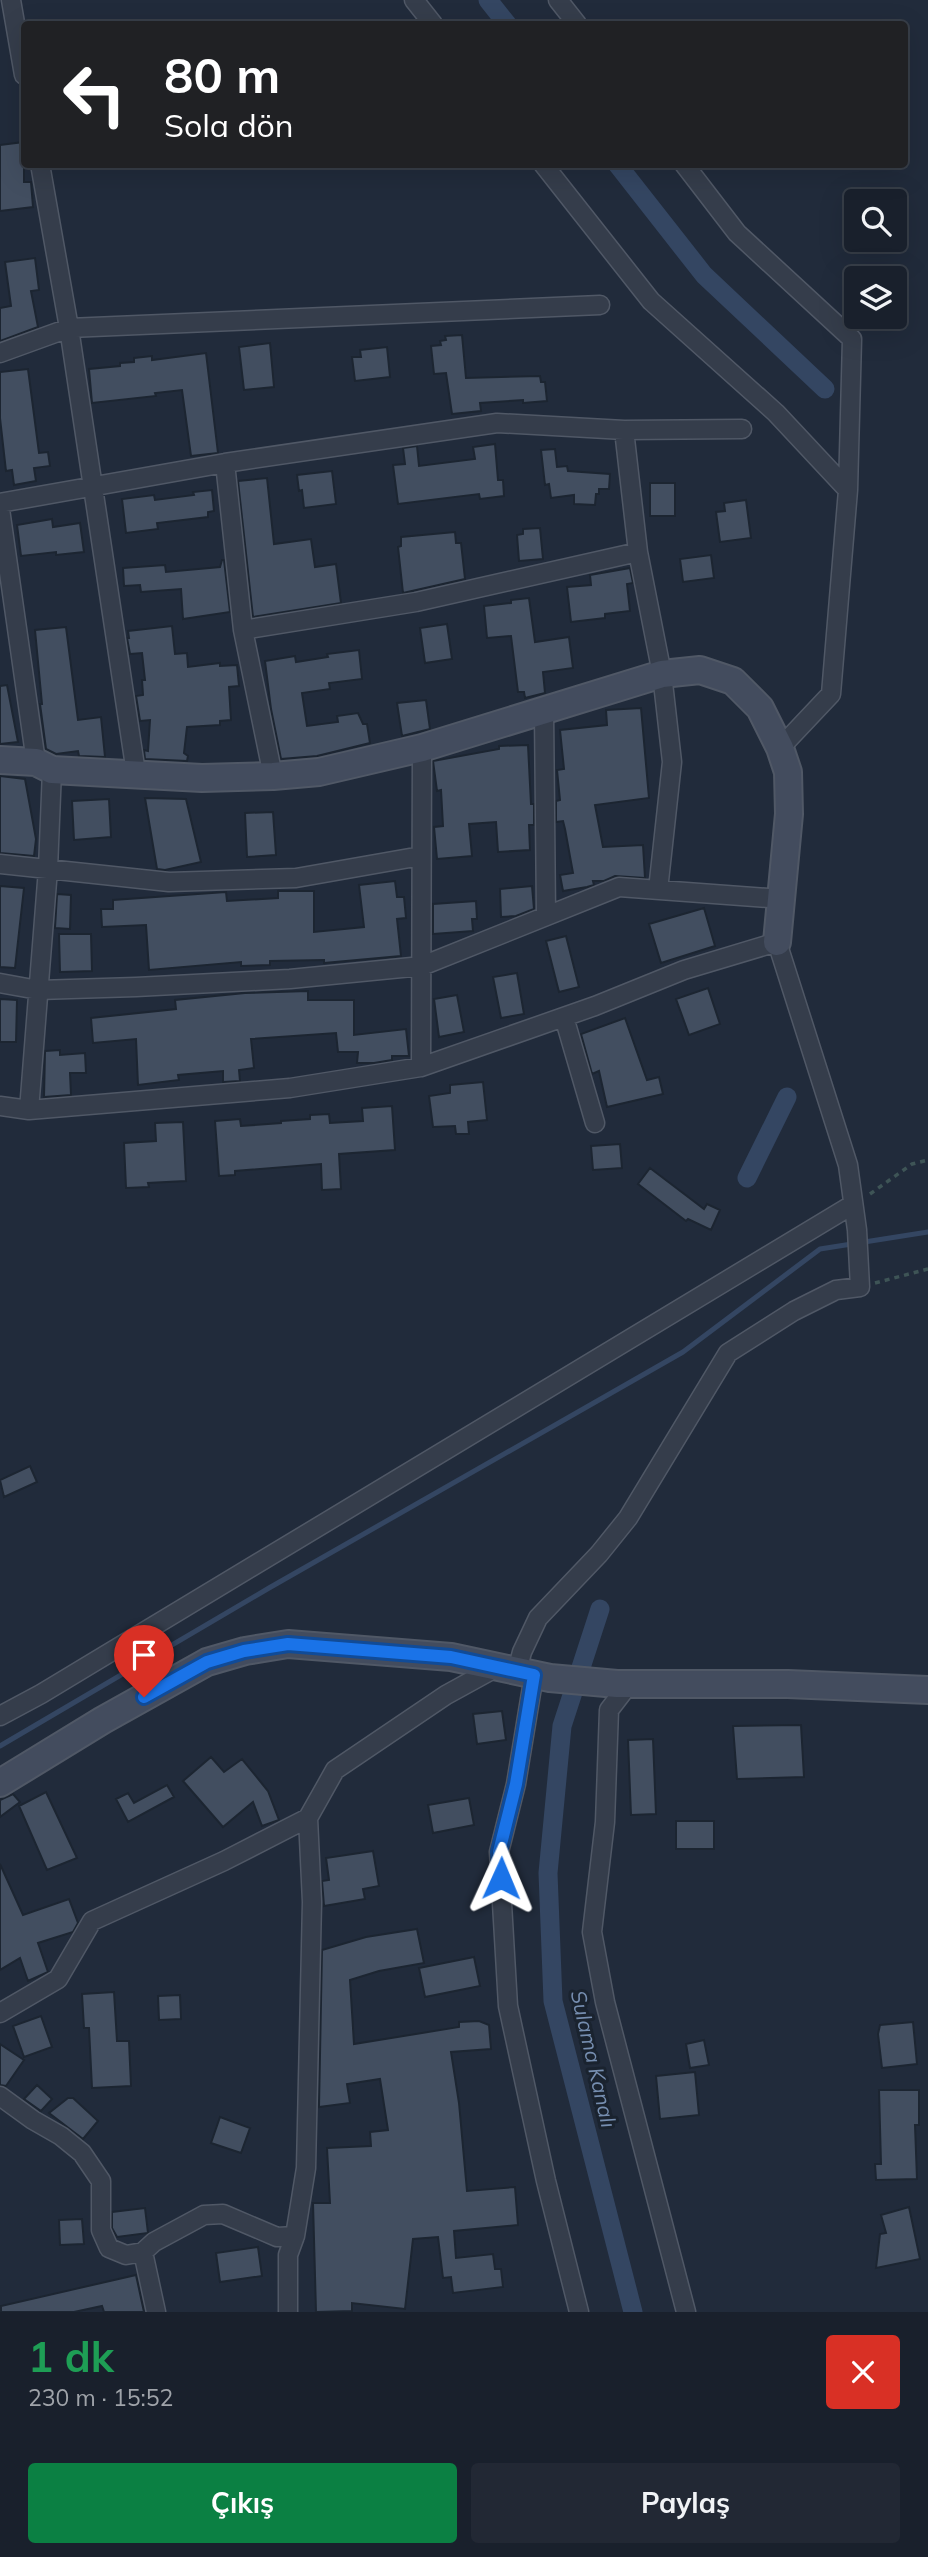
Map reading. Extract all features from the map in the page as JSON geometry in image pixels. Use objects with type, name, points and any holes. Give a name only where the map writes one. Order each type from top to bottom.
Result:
[{"type":"street","points":[[11,0],[21,58]]},
{"type":"street","points":[[414,0],[431,21]]},
{"type":"street","points":[[558,0],[575,21]]},
{"type":"street","points":[[41,168],[69,328],[136,773]]},
{"type":"street","points":[[546,168],[651,301],[776,413],[848,490]]},
{"type":"street","points":[[687,168],[737,233],[852,339],[848,490],[831,694],[780,748]]},
{"type":"street","points":[[0,353],[69,328],[600,306]]},
{"type":"street","points":[[0,503],[225,463],[498,423],[624,429],[742,429]]},
{"type":"street","points":[[624,429],[638,552],[662,674],[672,762],[658,890]]},
{"type":"street","points":[[225,463],[243,630],[273,776]]},
{"type":"street","points":[[0,509],[44,766],[48,869],[29,1110]]},
{"type":"street","points":[[243,630],[416,602],[638,552]]},
{"type":"street","points":[[0,760],[202,778],[318,772],[422,748],[662,674],[700,670],[733,681],[760,708],[780,748],[788,772],[789,814],[777,942],[848,1165],[852,1205],[858,1230],[860,1287],[836,1290],[728,1353],[628,1518],[599,1554],[538,1618],[522,1653],[525,1673],[516,1784],[499,1852],[508,2006],[546,2180],[579,2312]]},
{"type":"street","points":[[544,712],[547,915]]},
{"type":"street","points":[[421,1067],[422,748]]},
{"type":"street","points":[[0,864],[169,882],[296,878],[421,856]]},
{"type":"street","points":[[0,983],[38,990],[290,979],[422,966],[619,887],[782,900]]},
{"type":"street","points":[[0,1106],[29,1110],[290,1088],[421,1067],[564,1017],[684,970],[777,942]]},
{"type":"street","points":[[564,1017],[596,1123]]},
{"type":"street","points":[[0,1716],[53,1687],[852,1205]]},
{"type":"street","points":[[0,1783],[103,1720],[207,1662],[244,1651],[288,1644],[451,1657],[525,1673],[623,1684],[788,1684],[928,1690]]},
{"type":"street","points":[[288,2312],[288,2255],[295,2236],[307,2154],[312,1902],[308,1818],[335,1770],[446,1695],[525,1673]]},
{"type":"street","points":[[623,1684],[609,1710],[605,1822],[592,1932],[605,2002],[686,2312]]},
{"type":"street","points":[[0,2013],[58,1979],[92,1921],[224,1861],[308,1818]]},
{"type":"street","points":[[0,2096],[82,2153],[101,2181],[101,2230],[109,2248],[126,2255],[143,2252],[154,2242],[204,2216],[223,2214],[277,2237],[295,2236]]},
{"type":"street","points":[[143,2252],[156,2312]]},
{"type":"path","points":[[852,1205],[912,1164],[928,1160]]},
{"type":"path","points":[[860,1287],[928,1269]]},
{"type":"building","points":[[21,142],[21,168],[24,168],[24,182],[31,182],[33,207],[0,211],[0,145]]},
{"type":"building","points":[[35,258],[39,290],[31,291],[38,327],[0,341],[0,308],[11,306],[5,262]]},
{"type":"building","points":[[462,335],[466,378],[540,376],[541,382],[545,382],[547,401],[480,403],[481,411],[452,414],[446,373],[434,374],[431,346],[441,345],[440,341],[446,340],[445,336]]},
{"type":"building","points":[[270,343],[274,387],[244,390],[239,347]]},
{"type":"building","points":[[387,347],[390,377],[355,381],[352,357],[361,357],[360,350]]},
{"type":"building","points":[[206,353],[218,453],[191,456],[182,390],[155,393],[156,396],[92,403],[89,369],[120,366],[120,363],[134,362],[134,358],[152,356],[152,360]]},
{"type":"building","points":[[28,369],[39,453],[48,452],[50,466],[34,468],[36,481],[14,485],[12,470],[6,471],[0,418],[0,372]]},
{"type":"building","points":[[495,444],[498,480],[503,480],[504,496],[480,499],[479,494],[398,504],[393,465],[405,464],[403,448],[417,446],[419,466],[475,459],[473,447]]},
{"type":"building","points":[[555,449],[557,467],[567,466],[568,471],[610,474],[609,489],[599,489],[595,505],[574,504],[574,495],[551,498],[549,484],[545,485],[541,450]]},
{"type":"building","points":[[332,471],[336,504],[304,508],[297,475]]},
{"type":"building","points":[[267,478],[274,544],[311,539],[315,567],[336,564],[341,603],[253,617],[238,481]]},
{"type":"building","points":[[650,483],[675,483],[675,516],[650,516]]},
{"type":"building","points":[[212,490],[214,511],[208,512],[208,517],[157,523],[158,529],[126,533],[122,499],[154,495],[155,500]]},
{"type":"building","points":[[746,500],[751,538],[720,542],[716,512],[725,511],[724,503]]},
{"type":"building","points":[[52,519],[53,527],[80,523],[84,552],[21,556],[17,525]]},
{"type":"building","points":[[540,528],[543,559],[519,561],[517,535],[523,534],[523,529]]},
{"type":"building","points":[[455,532],[456,543],[461,543],[465,579],[403,593],[398,547],[401,546],[401,537]]},
{"type":"building","points":[[711,555],[714,578],[683,582],[680,559]]},
{"type":"building","points":[[222,560],[230,612],[183,619],[181,589],[141,592],[140,585],[124,586],[123,568],[165,565],[166,572],[220,567]]},
{"type":"building","points":[[630,568],[633,583],[627,584],[630,611],[605,614],[605,618],[571,622],[567,587],[591,585],[590,575]]},
{"type":"building","points":[[529,598],[535,642],[569,637],[573,668],[543,672],[545,693],[525,698],[524,692],[518,692],[511,636],[487,638],[484,606]]},
{"type":"building","points":[[447,624],[452,659],[425,663],[420,628]]},
{"type":"building","points":[[172,626],[175,654],[187,653],[188,667],[220,663],[220,666],[237,665],[239,686],[229,687],[231,720],[220,721],[220,725],[187,727],[184,753],[188,756],[187,761],[145,759],[144,750],[148,751],[150,720],[140,721],[136,696],[143,695],[142,680],[145,680],[142,653],[130,654],[127,638],[128,631]]},
{"type":"building","points":[[66,627],[78,720],[101,717],[105,757],[79,756],[78,751],[56,754],[46,749],[35,630]]},
{"type":"building","points":[[359,650],[362,679],[329,683],[330,689],[302,693],[307,726],[338,722],[337,716],[358,713],[363,724],[367,724],[370,743],[317,756],[281,759],[265,661],[295,656],[296,662]]},
{"type":"building","points":[[7,685],[18,742],[0,744],[0,686]]},
{"type":"building","points":[[426,700],[430,729],[402,736],[397,703]]},
{"type":"building","points":[[641,708],[649,798],[595,805],[603,847],[643,845],[645,878],[615,876],[604,881],[593,881],[594,885],[563,891],[560,875],[573,873],[563,821],[556,822],[556,801],[560,800],[557,770],[564,769],[560,730],[607,725],[606,710]]},
{"type":"building","points":[[528,745],[531,804],[534,804],[534,825],[529,825],[530,850],[498,852],[496,822],[469,824],[472,856],[437,859],[434,827],[443,826],[441,790],[437,791],[433,761],[499,749],[499,746]]},
{"type":"building","points":[[0,776],[25,779],[36,839],[34,856],[0,853]]},
{"type":"building","points":[[145,798],[186,799],[201,862],[165,870],[157,869]]},
{"type":"building","points":[[109,799],[111,837],[74,840],[72,801]]},
{"type":"building","points":[[273,812],[276,855],[247,857],[245,813]]},
{"type":"building","points":[[395,881],[397,897],[404,897],[406,918],[397,919],[401,956],[324,963],[324,960],[270,961],[270,965],[241,966],[241,962],[149,970],[146,925],[102,927],[101,909],[113,909],[113,900],[226,892],[227,901],[278,898],[278,891],[314,891],[314,932],[364,927],[359,885]]},
{"type":"building","points":[[0,886],[24,888],[15,968],[0,967]]},
{"type":"building","points":[[532,886],[534,909],[516,916],[501,917],[500,889]]},
{"type":"building","points":[[57,894],[71,895],[70,929],[55,928]]},
{"type":"building","points":[[476,901],[477,919],[472,919],[473,931],[433,934],[433,904]]},
{"type":"building","points":[[704,908],[715,946],[661,963],[649,924]]},
{"type":"building","points":[[59,934],[91,934],[92,971],[60,972]]},
{"type":"building","points":[[566,936],[579,987],[559,992],[546,941]]},
{"type":"building","points":[[517,973],[524,1014],[501,1018],[493,977]]},
{"type":"building","points":[[708,988],[720,1024],[689,1035],[676,999]]},
{"type":"building","points":[[308,991],[308,1000],[354,1000],[354,1035],[406,1029],[409,1056],[392,1056],[392,1060],[374,1063],[357,1063],[358,1052],[338,1052],[336,1033],[251,1039],[254,1068],[239,1070],[240,1081],[223,1082],[223,1071],[178,1075],[179,1080],[138,1085],[136,1039],[93,1043],[91,1018],[176,1009],[175,1000],[245,993]]},
{"type":"building","points":[[457,995],[464,1032],[439,1037],[434,999]]},
{"type":"building","points":[[0,999],[17,1000],[16,1042],[0,1042]]},
{"type":"building","points":[[625,1018],[647,1080],[659,1077],[663,1094],[607,1107],[599,1071],[592,1074],[581,1034]]},
{"type":"building","points":[[60,1050],[60,1055],[85,1053],[86,1073],[70,1073],[71,1095],[44,1097],[45,1051]]},
{"type":"building","points":[[483,1082],[487,1120],[468,1122],[469,1134],[456,1134],[455,1126],[433,1127],[429,1096],[450,1093],[450,1085]]},
{"type":"building","points":[[392,1106],[395,1150],[339,1154],[341,1189],[322,1190],[321,1164],[235,1171],[235,1175],[219,1176],[215,1121],[240,1119],[241,1126],[281,1123],[310,1119],[310,1115],[329,1114],[330,1123],[363,1121],[362,1108]]},
{"type":"building","points":[[183,1122],[186,1181],[148,1183],[149,1187],[126,1188],[124,1143],[156,1141],[155,1123]]},
{"type":"building","points":[[620,1144],[622,1168],[593,1170],[591,1146]]},
{"type":"building","points":[[650,1168],[704,1209],[707,1204],[720,1210],[711,1230],[688,1219],[686,1221],[638,1184]]},
{"type":"building","points":[[30,1466],[37,1482],[4,1497],[0,1480]]},
{"type":"building","points":[[502,1711],[506,1740],[477,1744],[473,1714]]},
{"type":"building","points":[[801,1725],[804,1777],[737,1779],[733,1726]]},
{"type":"building","points":[[653,1739],[656,1814],[631,1815],[628,1740]]},
{"type":"building","points":[[211,1757],[224,1772],[242,1759],[268,1791],[279,1820],[262,1826],[253,1802],[223,1827],[183,1781]]},
{"type":"building","points":[[167,1785],[174,1797],[128,1822],[116,1799],[128,1793],[134,1803]]},
{"type":"building","points":[[46,1792],[77,1858],[47,1870],[19,1806]]},
{"type":"building","points":[[13,1794],[20,1802],[0,1817],[0,1800]]},
{"type":"building","points":[[469,1798],[474,1825],[433,1833],[428,1805]]},
{"type":"building","points":[[676,1821],[714,1821],[714,1849],[676,1849]]},
{"type":"building","points":[[373,1851],[379,1886],[363,1889],[365,1899],[324,1906],[322,1881],[329,1880],[326,1858]]},
{"type":"building","points":[[0,1864],[23,1915],[69,1899],[78,1923],[73,1932],[38,1943],[48,1972],[28,1981],[20,1958],[0,1970]]},
{"type":"building","points":[[417,1929],[424,1963],[379,1971],[350,1980],[354,2044],[459,2027],[459,2022],[479,2021],[489,2025],[491,2049],[451,2052],[459,2103],[467,2191],[515,2187],[518,2225],[454,2231],[456,2258],[493,2254],[495,2269],[501,2269],[503,2287],[453,2293],[451,2277],[443,2278],[438,2237],[413,2239],[405,2309],[352,2303],[352,2311],[316,2312],[313,2203],[330,2203],[327,2148],[371,2146],[370,2132],[388,2130],[380,2079],[347,2084],[350,2103],[319,2107],[322,1950],[366,1937]]},
{"type":"building","points":[[474,1957],[480,1986],[425,1997],[419,1968]]},
{"type":"building","points":[[114,1992],[117,2041],[129,2041],[131,2086],[92,2088],[89,2028],[84,2028],[82,1994]]},
{"type":"building","points":[[180,1995],[181,2019],[159,2020],[158,1996]]},
{"type":"building","points":[[41,2016],[52,2047],[24,2057],[13,2026]]},
{"type":"building","points":[[913,2022],[917,2064],[882,2068],[878,2034],[880,2025]]},
{"type":"building","points":[[704,2040],[709,2065],[690,2068],[686,2044]]},
{"type":"building","points":[[0,2044],[24,2060],[6,2086],[0,2085]]},
{"type":"building","points":[[695,2072],[699,2115],[660,2119],[656,2076]]},
{"type":"building","points":[[37,2085],[52,2099],[41,2111],[24,2099]]},
{"type":"building","points":[[879,2090],[919,2090],[919,2125],[915,2125],[917,2179],[876,2180],[875,2164],[881,2164]]},
{"type":"building","points":[[68,2098],[73,2098],[98,2121],[83,2139],[49,2113]]},
{"type":"building","points":[[220,2117],[250,2128],[241,2153],[211,2143]]},
{"type":"building","points":[[909,2207],[920,2259],[876,2268],[880,2234],[886,2233],[881,2215]]},
{"type":"building","points":[[145,2208],[148,2233],[117,2237],[112,2228],[112,2212]]},
{"type":"building","points":[[82,2219],[84,2244],[60,2245],[59,2220]]},
{"type":"building","points":[[258,2247],[262,2276],[220,2282],[216,2253]]},
{"type":"building","points":[[136,2275],[144,2312],[104,2312],[102,2306],[74,2312],[1,2312],[1,2306]]},
{"type":"waterway","points":[[488,0],[505,21]]},
{"type":"waterway","points":[[620,168],[704,275],[825,389]]},
{"type":"waterway","points":[[747,1178],[787,1097]]},
{"type":"waterway","points":[[0,1746],[269,1588],[683,1352],[820,1249],[928,1232]]},
{"type":"waterway","name":"Sulama Kanalı","points":[[600,1609],[562,1726],[548,1873],[553,2001],[633,2312]]},
{"type":"route","points":[[144,1697],[207,1662],[244,1651],[288,1644],[451,1657],[534,1675],[516,1784],[499,1852],[501,1878]]}]
